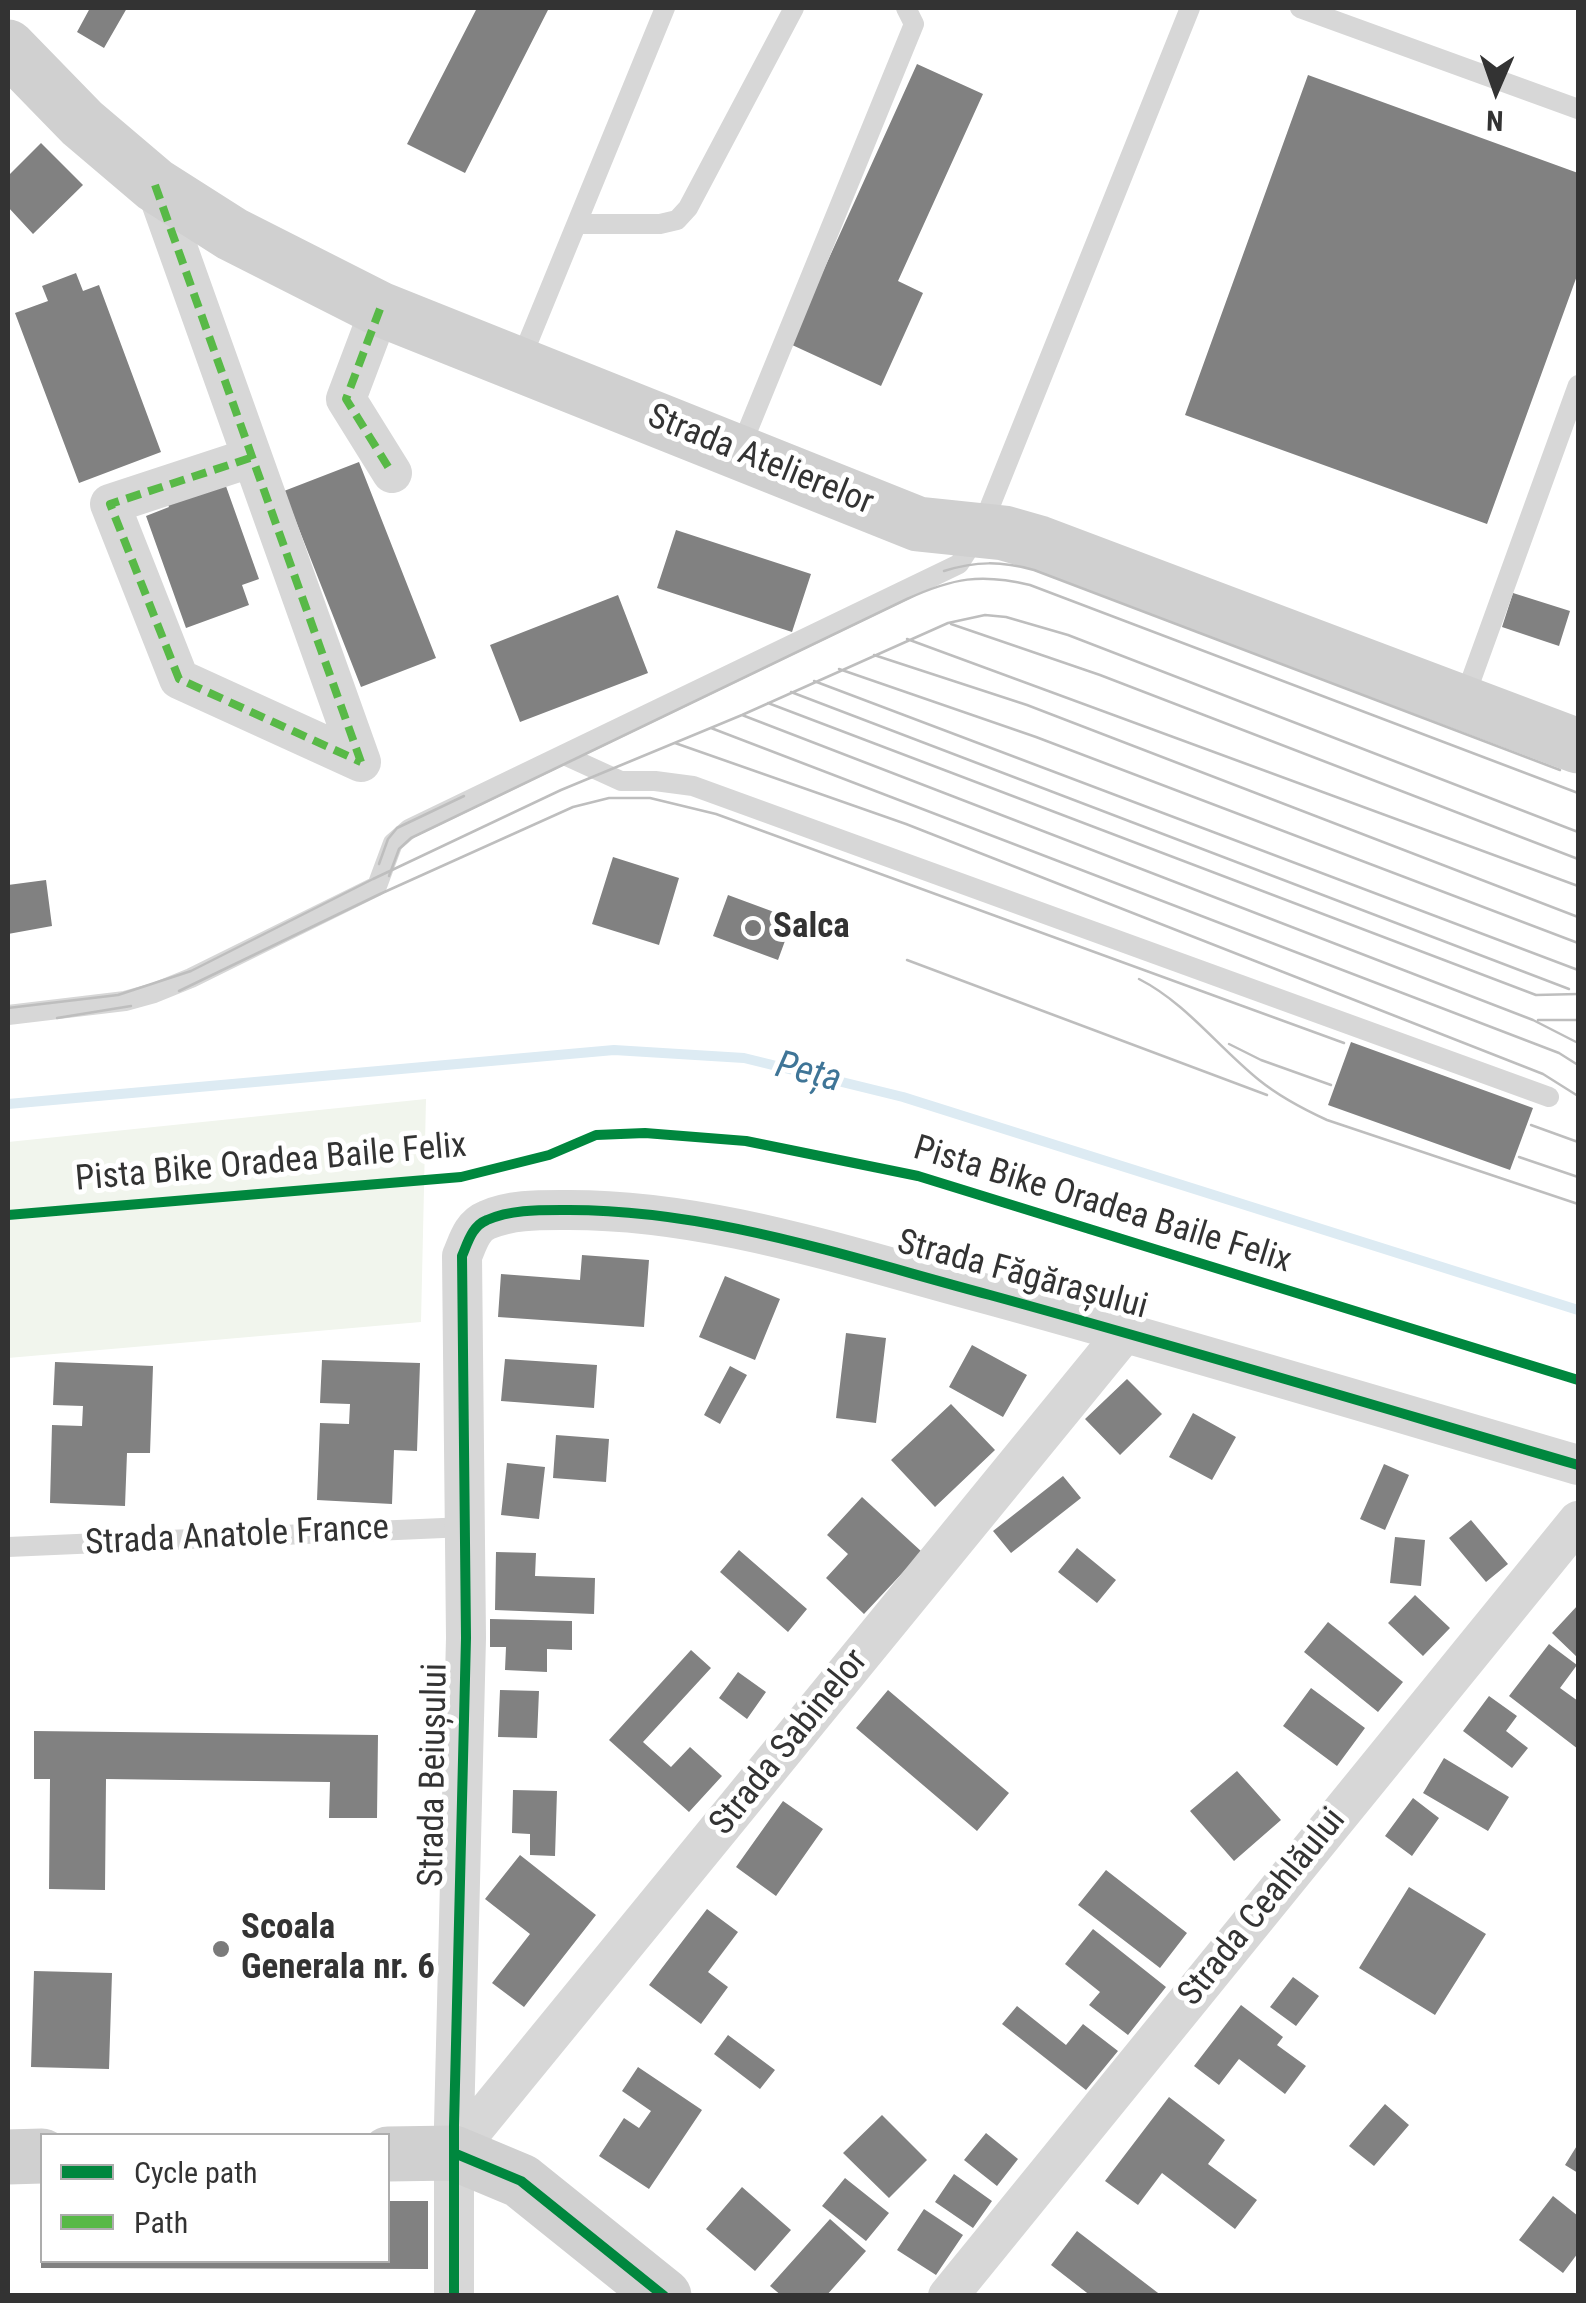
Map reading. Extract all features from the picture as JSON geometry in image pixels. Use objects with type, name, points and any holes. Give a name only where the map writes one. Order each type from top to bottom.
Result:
[{"type":"main road","name":"Strada Atelierelor","points":[[8,47],[82,123],[155,185],[232,234],[380,309],[918,524],[1004,533],[1039,543],[1578,746]]},
{"type":"main road","points":[[390,2154],[454,2153],[521,2182],[664,2296]]},
{"type":"main road","points":[[8,2156],[40,2156]]},
{"type":"street","points":[[155,185],[360,762],[180,679],[110,504],[250,458]]},
{"type":"street","points":[[380,309],[346,399],[392,473]]},
{"type":"street","name":"Strada Făgărașului","points":[[462,1256],[470,1235],[482,1221],[507,1213],[608,1209],[668,1215],[778,1239],[1126,1332],[1578,1466]]},
{"type":"street","name":"Strada Beiușului","points":[[454,2296],[466,1527],[462,1256]]},
{"type":"street","name":"Strada Sabinelor","points":[[454,2153],[1126,1332]]},
{"type":"street","name":"Strada Ceahlăului","points":[[948,2296],[1578,1522]]},
{"type":"lane","points":[[518,366],[666,8]]},
{"type":"lane","points":[[578,224],[660,224],[676,220],[688,208],[794,8]]},
{"type":"lane","points":[[738,452],[914,24],[906,8]]},
{"type":"lane","points":[[8,1015],[125,1001],[191,978],[377,886],[398,835],[958,564],[980,531],[1190,8]]},
{"type":"lane","points":[[1300,8],[1578,109]]},
{"type":"lane","points":[[1462,704],[1578,385]]},
{"type":"lane","points":[[564,755],[621,781],[693,786],[1549,1097]]},
{"type":"lane","name":"Strada Anatole France","points":[[8,1548],[466,1527]]},
{"type":"shaded area","points":[[426,1099],[421,1322],[8,1358],[8,1142]]},
{"type":"building","points":[[90,8],[127,8],[104,48],[77,32]]},
{"type":"building","points":[[477,8],[549,8],[465,173],[407,144]]},
{"type":"building","points":[[917,64],[983,94],[898,281],[923,293],[881,386],[790,344]]},
{"type":"building","points":[[1308,75],[1578,173],[1578,273],[1487,524],[1185,415]]},
{"type":"building","points":[[41,143],[83,185],[33,234],[8,207],[8,176]]},
{"type":"building","points":[[76,273],[83,291],[99,285],[161,452],[79,483],[15,313],[48,301],[42,286]]},
{"type":"building","points":[[359,462],[436,658],[361,687],[284,491]]},
{"type":"building","points":[[222,475],[259,579],[242,585],[249,605],[186,628],[146,516],[169,507],[164,496]]},
{"type":"building","points":[[676,530],[811,574],[792,632],[657,588]]},
{"type":"building","points":[[1513,593],[1570,611],[1559,646],[1502,627]]},
{"type":"building","points":[[618,595],[648,673],[520,722],[490,645]]},
{"type":"building","points":[[613,857],[679,878],[659,945],[592,924]]},
{"type":"building","points":[[46,880],[52,926],[8,934],[8,885]]},
{"type":"building","name":"Salca","points":[[728,895],[793,919],[778,960],[713,936]]},
{"type":"building","points":[[1351,1042],[1533,1108],[1510,1170],[1328,1105]]},
{"type":"building","points":[[582,1255],[649,1260],[644,1327],[498,1317],[501,1274],[580,1280]]},
{"type":"building","points":[[725,1276],[780,1299],[755,1360],[699,1337]]},
{"type":"building","points":[[846,1333],[886,1338],[876,1423],[836,1418]]},
{"type":"building","points":[[972,1345],[1027,1375],[1003,1417],[949,1387]]},
{"type":"building","points":[[505,1359],[597,1365],[594,1408],[501,1401]]},
{"type":"building","points":[[322,1360],[420,1363],[417,1451],[394,1450],[392,1504],[317,1500],[320,1423],[349,1424],[350,1404],[320,1403]]},
{"type":"building","points":[[55,1362],[153,1366],[150,1453],[127,1453],[125,1506],[50,1503],[52,1425],[82,1426],[83,1406],[53,1405]]},
{"type":"building","points":[[730,1366],[747,1375],[720,1424],[704,1415]]},
{"type":"building","points":[[1127,1379],[1162,1414],[1120,1455],[1085,1419]]},
{"type":"building","points":[[951,1404],[995,1450],[935,1507],[891,1460]]},
{"type":"building","points":[[1193,1413],[1236,1437],[1212,1480],[1169,1457]]},
{"type":"building","points":[[556,1435],[609,1439],[606,1482],[553,1478]]},
{"type":"building","points":[[507,1463],[545,1467],[539,1519],[501,1515]]},
{"type":"building","points":[[1384,1464],[1409,1475],[1385,1530],[1360,1519]]},
{"type":"building","points":[[1063,1476],[1081,1498],[1011,1553],[993,1531]]},
{"type":"building","points":[[862,1497],[922,1552],[864,1614],[826,1578],[848,1554],[827,1535]]},
{"type":"building","points":[[1471,1520],[1508,1564],[1486,1582],[1449,1538]]},
{"type":"building","points":[[1395,1537],[1425,1540],[1421,1586],[1390,1583]]},
{"type":"building","points":[[1077,1548],[1116,1580],[1097,1603],[1058,1572]]},
{"type":"building","points":[[739,1550],[807,1609],[788,1632],[720,1572]]},
{"type":"building","points":[[496,1552],[536,1553],[535,1576],[595,1578],[594,1614],[495,1610]]},
{"type":"building","points":[[1415,1595],[1450,1628],[1423,1656],[1388,1623]]},
{"type":"building","points":[[1578,1605],[1578,1658],[1552,1633]]},
{"type":"building","points":[[490,1619],[572,1621],[572,1650],[547,1649],[547,1672],[505,1670],[506,1647],[490,1647]]},
{"type":"building","points":[[1328,1622],[1403,1682],[1378,1712],[1304,1652]]},
{"type":"building","points":[[1549,1644],[1577,1665],[1560,1688],[1578,1701],[1578,1749],[1509,1696]]},
{"type":"building","points":[[691,1650],[711,1668],[643,1742],[671,1767],[690,1747],[722,1776],[689,1812],[609,1740]]},
{"type":"building","points":[[738,1672],[766,1692],[747,1719],[719,1698]]},
{"type":"building","points":[[1311,1688],[1365,1728],[1337,1766],[1283,1726]]},
{"type":"building","points":[[500,1690],[539,1691],[537,1738],[498,1737]]},
{"type":"building","points":[[888,1690],[1009,1793],[977,1831],[856,1728]]},
{"type":"building","points":[[1489,1696],[1517,1716],[1506,1731],[1528,1748],[1512,1768],[1463,1731]]},
{"type":"building","points":[[34,1731],[378,1735],[377,1818],[329,1818],[330,1782],[106,1779],[105,1890],[49,1889],[50,1779],[34,1779]]},
{"type":"building","points":[[1444,1758],[1509,1797],[1488,1831],[1423,1793]]},
{"type":"building","points":[[1237,1771],[1281,1820],[1234,1861],[1190,1811]]},
{"type":"building","points":[[513,1790],[557,1791],[555,1856],[530,1855],[530,1834],[512,1833]]},
{"type":"building","points":[[1413,1798],[1439,1818],[1412,1856],[1385,1836]]},
{"type":"building","points":[[783,1801],[823,1829],[776,1896],[736,1867]]},
{"type":"building","points":[[520,1855],[596,1915],[524,2007],[492,1983],[530,1934],[485,1899]]},
{"type":"building","points":[[1106,1870],[1187,1933],[1160,1968],[1078,1905]]},
{"type":"building","points":[[1409,1887],[1486,1934],[1435,2015],[1359,1968]]},
{"type":"building","points":[[707,1909],[738,1932],[708,1972],[728,1987],[701,2024],[649,1985]]},
{"type":"building","points":[[1093,1929],[1166,1987],[1128,2035],[1089,2005],[1100,1992],[1065,1964]]},
{"type":"building","points":[[34,1971],[112,1973],[109,2069],[31,2067]]},
{"type":"building","points":[[1293,1977],[1319,1996],[1296,2026],[1270,2007]]},
{"type":"building","points":[[1241,2005],[1283,2037],[1277,2045],[1306,2066],[1285,2094],[1239,2059],[1219,2085],[1194,2066]]},
{"type":"building","points":[[1017,2006],[1066,2045],[1083,2024],[1118,2051],[1086,2090],[1002,2024]]},
{"type":"building","points":[[728,2035],[775,2070],[760,2089],[714,2054]]},
{"type":"building","points":[[638,2067],[702,2110],[649,2189],[599,2156],[624,2118],[639,2128],[651,2111],[622,2091]]},
{"type":"building","points":[[1169,2097],[1225,2140],[1208,2164],[1257,2200],[1235,2229],[1162,2173],[1138,2205],[1105,2181]]},
{"type":"building","points":[[1385,2104],[1409,2125],[1374,2166],[1349,2146]]},
{"type":"building","points":[[882,2115],[927,2160],[889,2198],[843,2153]]},
{"type":"building","points":[[986,2133],[1018,2159],[997,2186],[964,2160]]},
{"type":"building","points":[[1578,2144],[1578,2173],[1565,2165]]},
{"type":"building","points":[[954,2174],[992,2201],[973,2228],[935,2202]]},
{"type":"building","points":[[845,2178],[889,2213],[866,2241],[822,2206]]},
{"type":"building","points":[[742,2187],[791,2230],[755,2271],[706,2229]]},
{"type":"building","points":[[1553,2196],[1578,2216],[1578,2253],[1563,2273],[1519,2240]]},
{"type":"building","points":[[390,2201],[428,2201],[428,2269],[41,2268],[41,2263],[390,2263]]},
{"type":"building","points":[[924,2209],[963,2235],[936,2275],[897,2250]]},
{"type":"building","points":[[830,2219],[866,2251],[826,2296],[782,2296],[770,2286]]},
{"type":"building","points":[[1077,2231],[1162,2296],[1091,2296],[1051,2265]]},
{"type":"waterway","name":"Peța","points":[[8,1104],[614,1050],[744,1058],[903,1097],[1578,1310]]},
{"type":"tram line","points":[[944,571],[989,563],[1034,570],[1560,770]]},
{"type":"tram line","points":[[389,876],[399,849],[411,838],[907,599],[967,580],[997,579],[1030,585],[1578,793]]},
{"type":"tram line","points":[[8,1008],[118,995],[191,971],[561,790],[948,623],[985,615],[1068,635],[1578,832]]},
{"type":"tram line","points":[[951,624],[1100,675],[1578,859]]},
{"type":"tram line","points":[[907,639],[1578,886]]},
{"type":"tram line","points":[[874,655],[1027,705],[1578,917]]},
{"type":"tram line","points":[[839,669],[1036,737],[1578,943]]},
{"type":"tram line","points":[[814,681],[1578,970]]},
{"type":"tram line","points":[[791,692],[1569,989]]},
{"type":"tram line","points":[[768,703],[1536,995],[1578,994]]},
{"type":"tram line","points":[[742,715],[1533,1020],[1578,1043]]},
{"type":"tram line","points":[[711,728],[1559,1053],[1578,1065]]},
{"type":"tram line","points":[[675,743],[906,824],[1543,1074],[1578,1096]]},
{"type":"tram line","points":[[379,864],[388,839],[397,828],[464,796]]},
{"type":"tram line","points":[[179,991],[573,807],[609,798],[650,798],[716,814],[1344,1043]]},
{"type":"tram line","points":[[907,960],[1267,1095]]},
{"type":"tram line","points":[[1139,979],[1187,1013],[1259,1080],[1309,1112],[1578,1204]]},
{"type":"tram line","points":[[57,1018],[131,1006]]},
{"type":"tram line","points":[[1538,1020],[1578,1020]]},
{"type":"tram line","points":[[1229,1044],[1331,1085]]},
{"type":"tram line","points":[[1531,1125],[1578,1142]]},
{"type":"tram line","points":[[1519,1157],[1578,1177]]},
{"type":"marked path","points":[[155,185],[361,762]]},
{"type":"marked path","points":[[380,309],[346,399],[392,473]]},
{"type":"marked path","points":[[250,458],[110,504],[179,679],[361,762]]},
{"type":"cycle path","name":"Pista Bike Oradea Baile Felix","points":[[8,1215],[461,1177],[549,1155],[596,1135],[645,1133],[746,1141],[918,1176],[1578,1380]]},
{"type":"cycle path","points":[[454,2296],[454,2125],[466,1638],[462,1256],[471,1235],[482,1223],[523,1211],[561,1210],[670,1217],[724,1226],[1138,1336],[1578,1465]]},
{"type":"cycle path","points":[[454,2153],[521,2181],[664,2296]]},
{"type":"place","name":"Salca","points":[[753,928]]},
{"type":"place","name":"Scoala Generala nr. 6","points":[[221,1949]]}]
